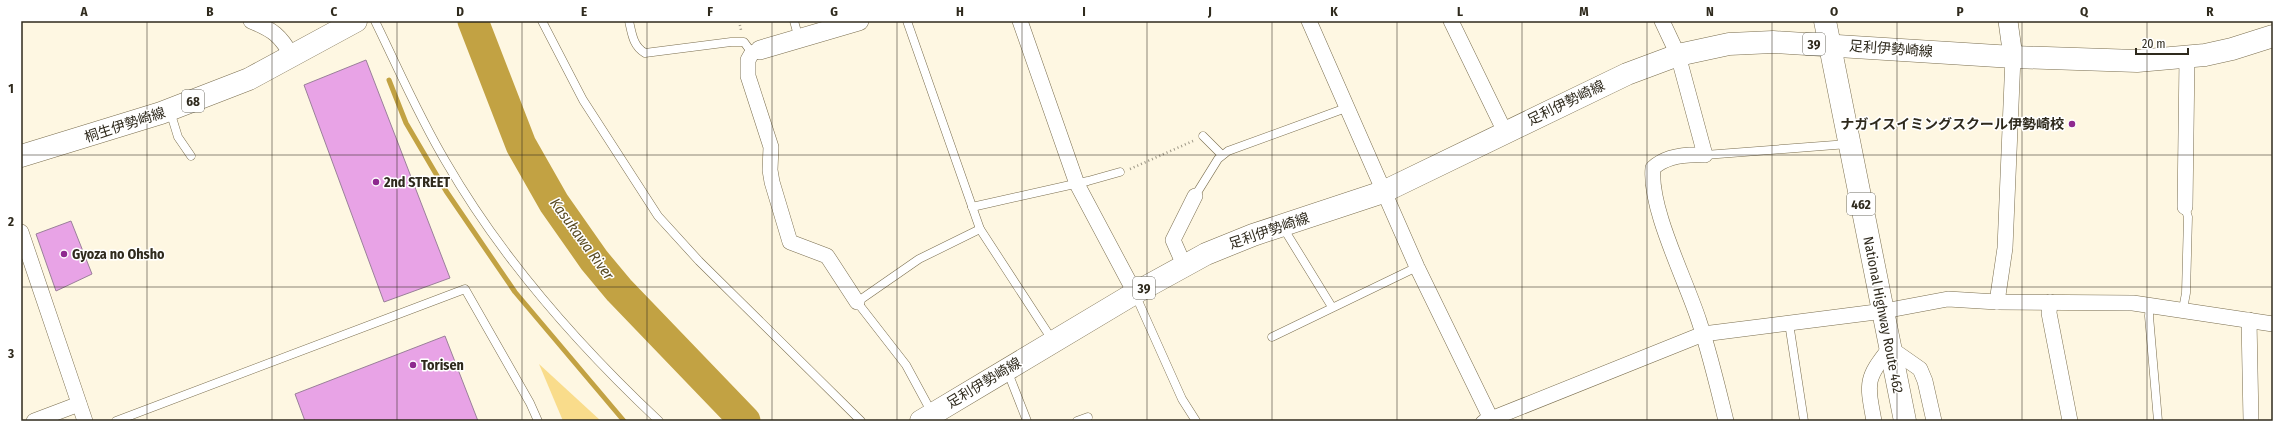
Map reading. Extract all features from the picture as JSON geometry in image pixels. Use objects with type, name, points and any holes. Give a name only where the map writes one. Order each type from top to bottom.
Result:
[{"type":"main road","name":"桐生伊勢崎線","points":[[21,156],[74,142],[169,110],[249,79],[356,21]]},
{"type":"main road","name":"National Highway Route 462","points":[[1825,21],[1848,144],[1884,311],[1904,421]]},
{"type":"main road","name":"足利伊勢崎線","points":[[927,418],[1006,369],[1184,265],[1231,243],[1383,192],[1627,74],[1678,55],[1708,48],[1752,43],[1829,45],[2013,57],[2137,61],[2187,58],[2232,49],[2273,36]]},
{"type":"street","points":[[251,21],[275,33],[283,41],[292,56]]},
{"type":"street","points":[[857,302],[828,256],[790,242],[772,182],[770,170],[771,147],[746,67],[756,52],[797,30],[859,21]]},
{"type":"street","points":[[1020,21],[1077,184],[1135,293]]},
{"type":"street","points":[[1308,21],[1383,192],[1488,419],[1703,334],[1884,311],[1948,299],[1997,302],[2150,305],[2273,324]]},
{"type":"street","points":[[1452,21],[1505,132]]},
{"type":"street","points":[[1662,21],[1678,55],[1705,154],[1690,154],[1659,162],[1653,168],[1652,176],[1663,223],[1703,334],[1726,421]]},
{"type":"street","points":[[1997,302],[2005,240],[2013,57],[2008,21]]},
{"type":"street","points":[[2186,207],[2187,58]]},
{"type":"street","points":[[1184,265],[1173,240],[1195,196]]},
{"type":"street","points":[[21,232],[85,421]]},
{"type":"street","points":[[2050,302],[2049,313],[2070,421]]},
{"type":"street","points":[[2249,320],[2251,421]]},
{"type":"street","points":[[1874,421],[1869,394],[1869,380],[1874,368],[1890,348],[1920,369],[1925,381],[1934,421]]},
{"type":"street","points":[[34,421],[79,404]]},
{"type":"lane","points":[[375,21],[445,161],[472,205],[515,264],[551,309],[607,372],[659,421]]},
{"type":"lane","points":[[542,21],[583,100],[658,216],[699,261],[861,421]]},
{"type":"lane","points":[[629,21],[634,41],[638,48],[645,53],[731,42],[744,42],[756,52]]},
{"type":"lane","points":[[907,21],[980,229],[1054,341]]},
{"type":"lane","points":[[1195,196],[1222,155],[1234,148],[1346,108]]},
{"type":"lane","points":[[169,110],[178,137],[191,156]]},
{"type":"lane","points":[[1203,136],[1222,155]]},
{"type":"lane","points":[[1705,154],[1848,144]]},
{"type":"lane","points":[[972,207],[1077,184],[1120,172]]},
{"type":"lane","points":[[2183,309],[2186,293],[2188,217],[2186,207]]},
{"type":"lane","points":[[1284,225],[1287,234],[1332,307]]},
{"type":"lane","points":[[927,418],[906,365],[857,302],[919,258],[980,229]]},
{"type":"lane","points":[[1272,337],[1417,267]]},
{"type":"lane","points":[[116,421],[465,289],[530,403],[538,421]]},
{"type":"lane","points":[[1135,293],[1182,399],[1196,421]]},
{"type":"lane","points":[[2150,305],[2149,316],[2158,421]]},
{"type":"lane","points":[[1789,323],[1804,421]]},
{"type":"lane","points":[[1006,369],[1027,421]]},
{"type":"lane","points":[[1077,421],[1088,417]]},
{"type":"path","points":[[1120,172],[1133,169],[1203,136]]},
{"type":"shaded area","points":[[539,364],[601,421],[563,421]]},
{"type":"building","name":"2nd STREET","points":[[366,60],[450,278],[384,302],[304,85]]},
{"type":"building","name":"Gyoza no Ohsho","points":[[71,221],[92,274],[56,291],[36,234]]},
{"type":"building","name":"Torisen","points":[[445,336],[478,421],[305,421],[295,394]]},
{"type":"waterway","name":"Kasukawa River","points":[[473,21],[521,145],[554,203],[594,260],[619,290],[745,421]]},
{"type":"waterway","points":[[389,80],[406,123],[446,191],[515,292],[624,421]]},
{"type":"place","name":"ナガイスイミングスクール伊勢崎校","points":[[2072,124]]},
{"type":"place","name":"2nd STREET","points":[[376,182]]},
{"type":"place","name":"Gyoza no Ohsho","points":[[64,254]]},
{"type":"place","name":"Torisen","points":[[413,365]]}]
